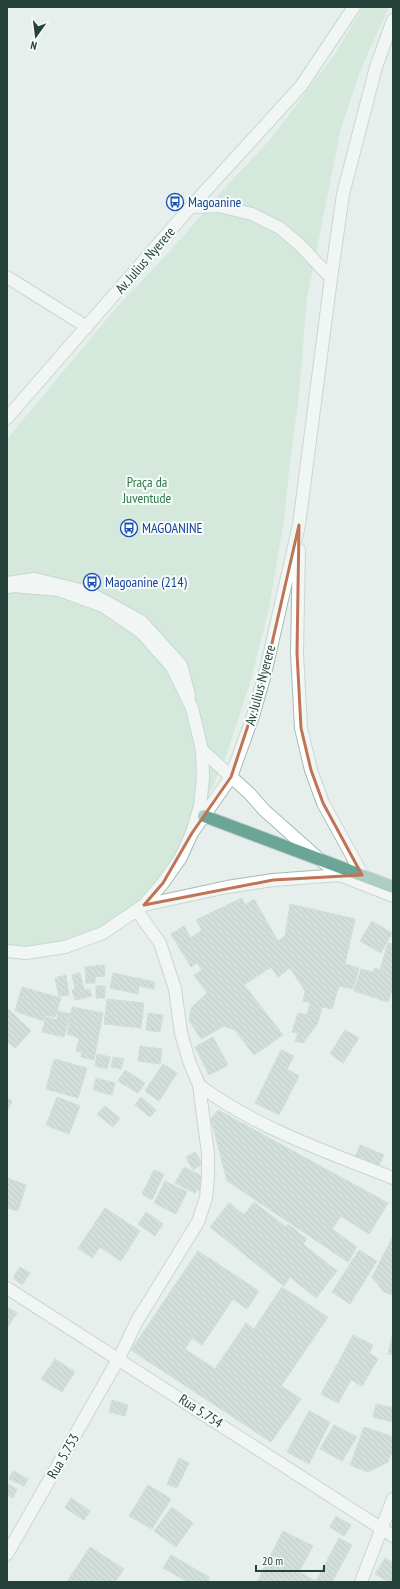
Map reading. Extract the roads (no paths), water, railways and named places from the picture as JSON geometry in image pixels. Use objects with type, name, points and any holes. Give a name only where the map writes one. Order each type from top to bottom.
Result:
[{"type":"main road","name":"Av. Julius Nyerere","points":[[7,418],[191,207],[301,86],[354,7]]},
{"type":"main road","points":[[368,886],[323,803],[310,770],[301,728],[297,653],[299,525],[330,278],[343,194],[376,67],[393,20]]},
{"type":"main road","points":[[191,207],[219,206],[252,214],[280,228],[301,246],[330,278]]},
{"type":"main road","points":[[7,277],[70,317]]},
{"type":"main road","points":[[7,281],[87,326]]},
{"type":"main road","name":"Av. Julius Nyerere","points":[[192,833],[231,777],[253,716],[265,674],[299,525]]},
{"type":"main road","points":[[7,583],[35,579],[88,592],[141,621],[181,665],[202,750],[203,778],[200,806],[192,833],[176,865],[164,883],[140,908],[103,933],[65,947],[26,953],[7,951]]},
{"type":"main road","points":[[7,587],[13,586],[59,590],[103,606],[141,632],[172,667],[192,708]]},
{"type":"main road","points":[[202,750],[264,810],[318,858],[340,875],[393,896]]},
{"type":"main road","points":[[204,816],[393,887]]},
{"type":"main road","points":[[140,908],[227,887],[273,880],[340,875]]},
{"type":"main road","name":"Rua 5.753","points":[[7,1554],[119,1358],[137,1321],[198,1222],[206,1198],[208,1153],[199,1085],[181,1033],[175,989],[160,943],[140,908]]},
{"type":"main road","points":[[199,1085],[219,1100],[244,1115],[321,1150],[393,1178]]},
{"type":"main road","name":"Rua 5.754","points":[[7,1288],[119,1358],[393,1536]]},
{"type":"main road","points":[[361,1582],[393,1499]]},
{"type":"place","name":"Magoanine","points":[[175,202]]},
{"type":"place","name":"MAGOANINE","points":[[129,528]]},
{"type":"place","name":"Magoanine (214)","points":[[92,582]]},
{"type":"park label","name":"Praça da Juventude","points":[[147,490]]}]
